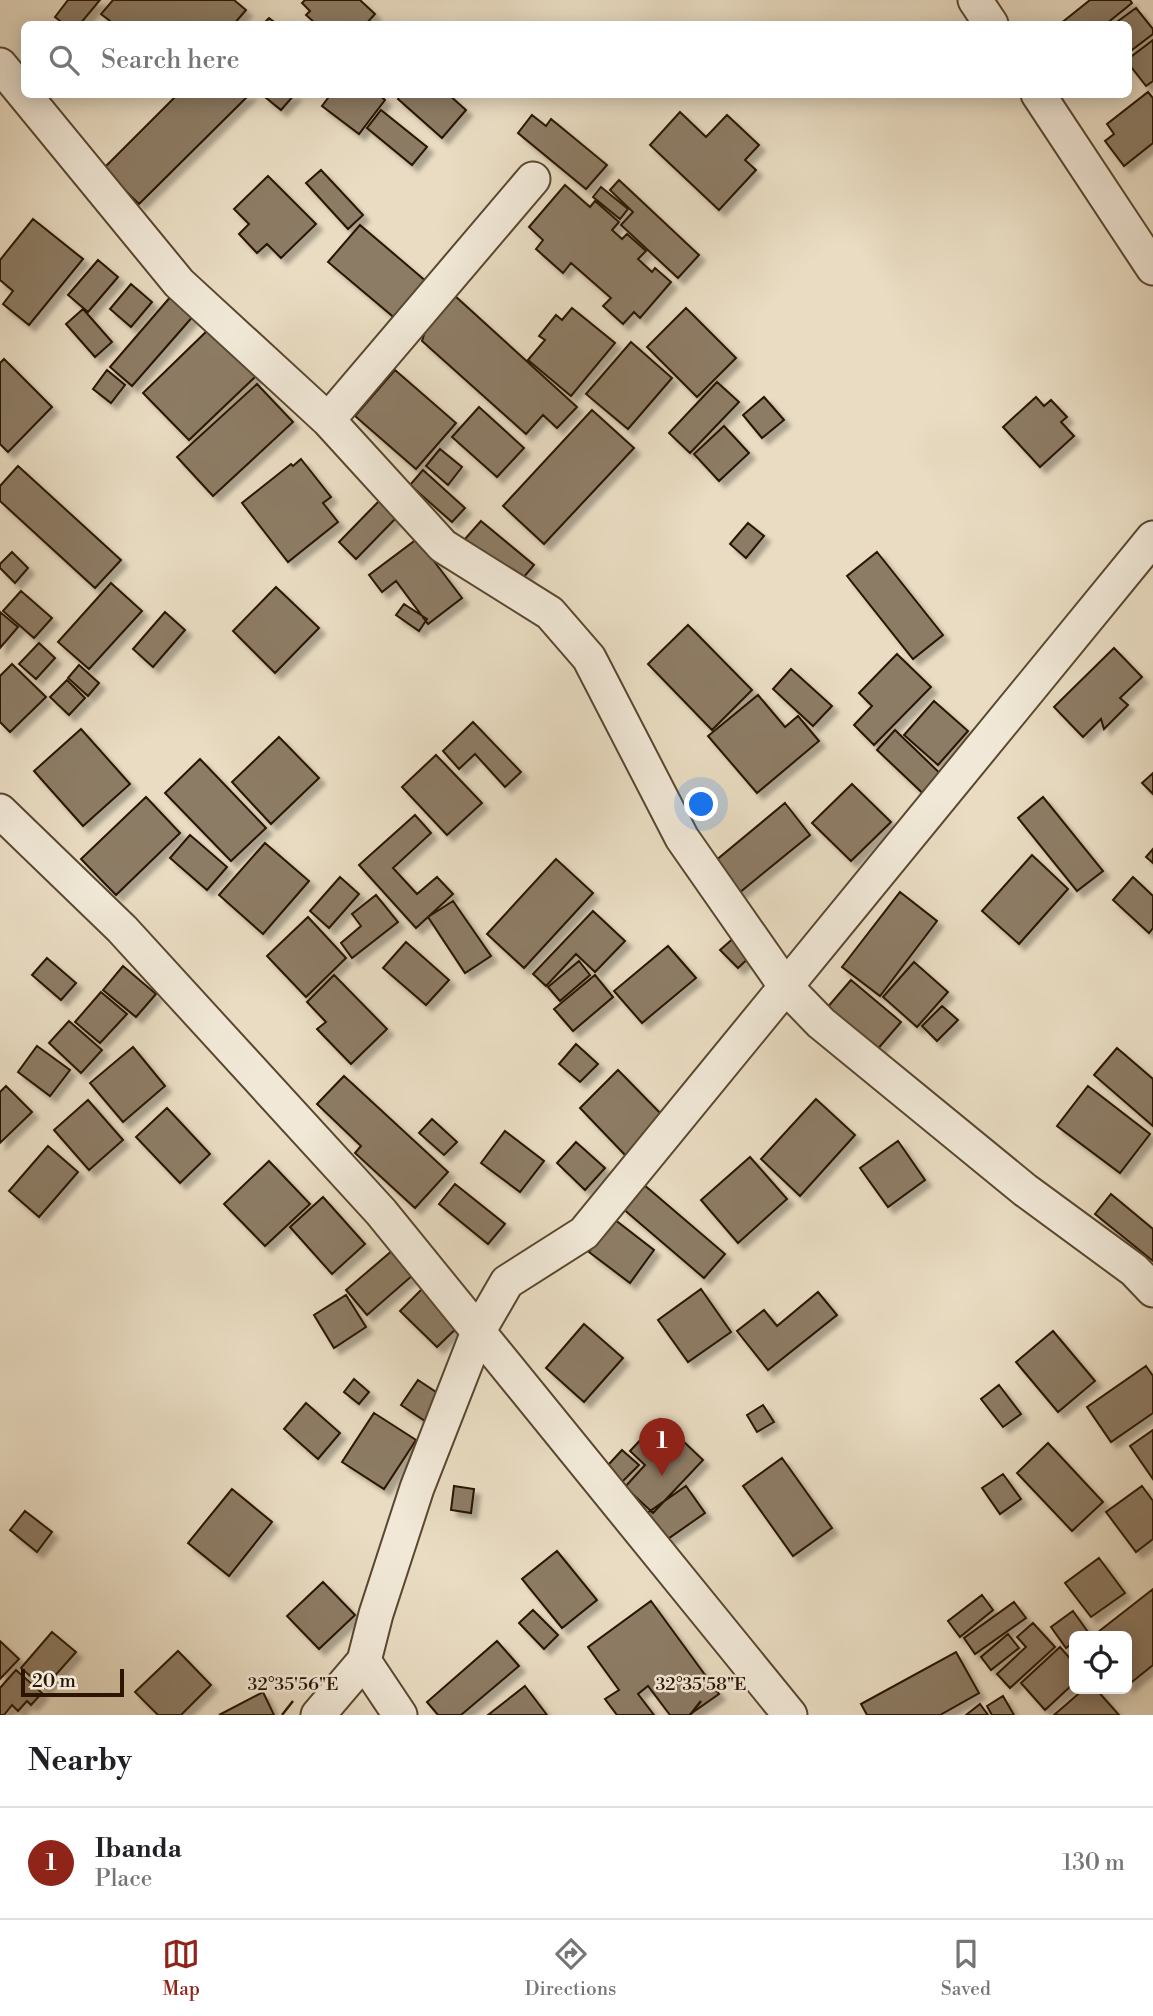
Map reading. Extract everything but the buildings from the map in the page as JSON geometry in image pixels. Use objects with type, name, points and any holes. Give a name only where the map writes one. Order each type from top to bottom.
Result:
[{"type":"street","points":[[975,0],[989,21]]},
{"type":"street","points":[[0,65],[21,91]]},
{"type":"street","points":[[27,98],[179,283],[328,420],[443,546],[550,613],[589,658],[682,838],[786,987],[821,1023],[1025,1190],[1134,1270],[1153,1290]]},
{"type":"street","points":[[1041,98],[1153,268]]},
{"type":"street","points":[[328,420],[533,178]]},
{"type":"street","points":[[318,1715],[363,1661],[417,1488],[478,1332],[507,1282],[584,1233],[1153,538]]},
{"type":"street","points":[[0,811],[150,959],[381,1212],[790,1715]]},
{"type":"street","points":[[363,1661],[400,1715]]},
{"type":"place","name":"Ibanda","points":[[662,1476]]}]
